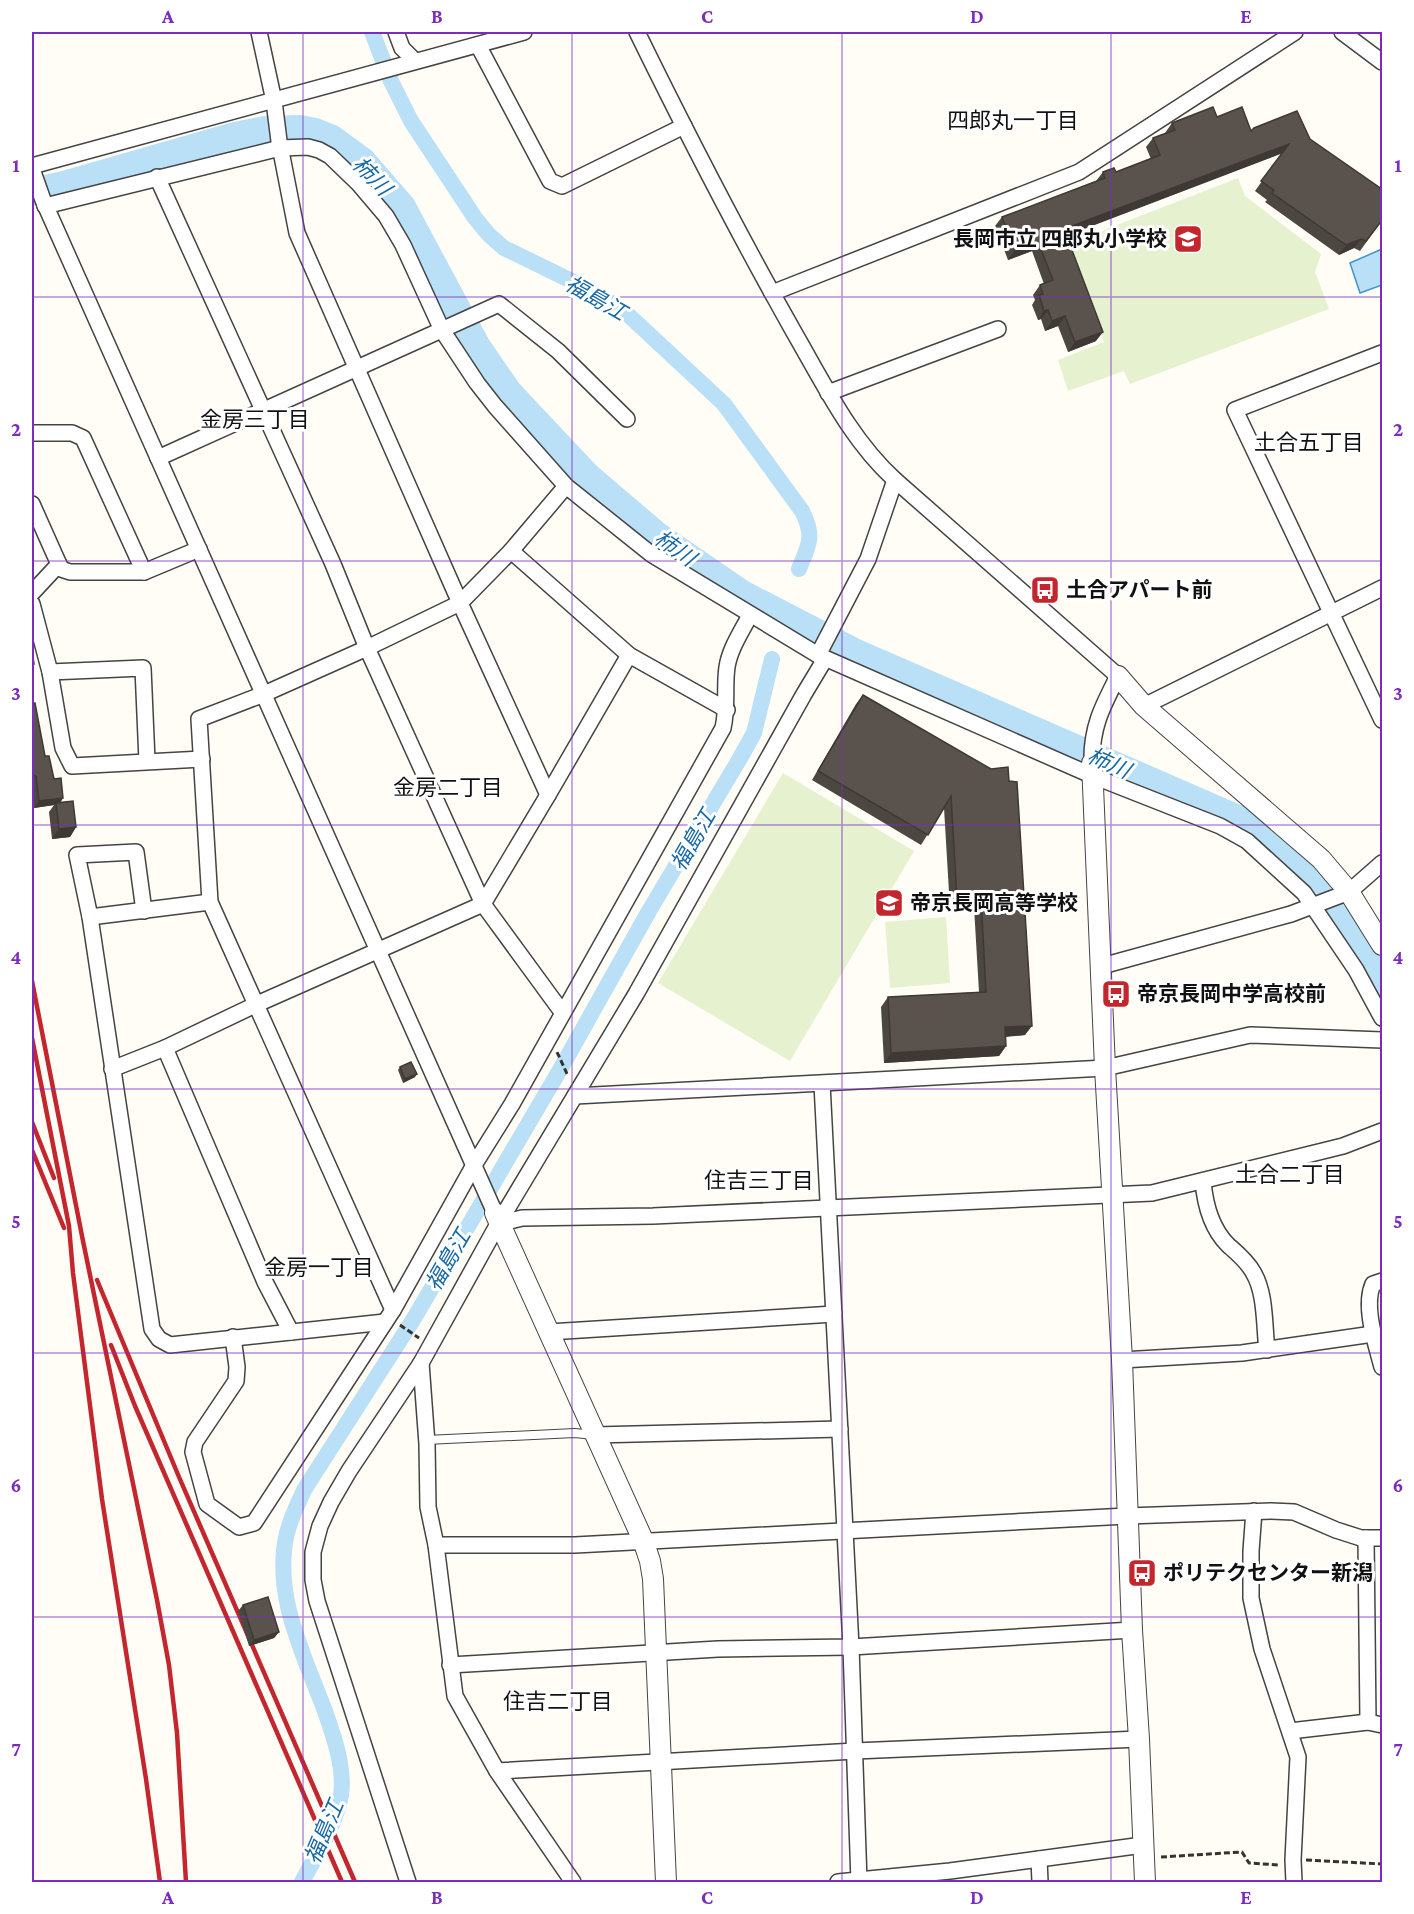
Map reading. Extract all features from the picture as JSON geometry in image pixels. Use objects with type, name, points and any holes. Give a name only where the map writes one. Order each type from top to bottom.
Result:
[{"type":"street","points":[[259,32],[297,233],[460,603],[548,795]]},
{"type":"street","points":[[396,32],[409,62]]},
{"type":"street","points":[[524,32],[368,74],[275,107],[32,171],[44,203],[377,952],[643,1540],[653,1579],[666,1882]]},
{"type":"street","points":[[638,32],[684,126],[772,293],[828,393],[869,454],[895,480],[1118,676],[1144,706],[1321,859],[1349,892],[1383,945]]},
{"type":"street","points":[[772,293],[1079,172],[1295,32]]},
{"type":"street","points":[[1342,32],[1383,62]]},
{"type":"street","points":[[478,45],[550,182],[562,186],[684,126]]},
{"type":"street","points":[[44,203],[157,177],[279,144],[308,147],[330,156],[370,196],[386,216],[445,329],[495,406],[566,486],[651,555],[821,655],[1093,770],[1220,826],[1241,838],[1304,893],[1356,970],[1383,1018]]},
{"type":"street","points":[[157,177],[333,564],[367,648],[483,904],[562,1012]]},
{"type":"street","points":[[158,458],[499,304],[558,351],[627,419]]},
{"type":"street","points":[[828,393],[998,329]]},
{"type":"street","points":[[1383,353],[1234,410],[1383,720]]},
{"type":"street","points":[[32,434],[72,433],[83,438],[144,572]]},
{"type":"street","points":[[408,1882],[316,1601],[313,1580],[314,1551],[320,1526],[331,1502],[421,1363],[496,1218],[575,1096],[636,994],[804,694],[835,624],[868,559],[895,480]]},
{"type":"street","points":[[391,1318],[210,902],[199,719],[264,694],[460,603],[512,551],[566,486]]},
{"type":"street","points":[[32,504],[61,569],[70,572],[144,572],[199,549]]},
{"type":"street","points":[[512,551],[628,654],[727,710]]},
{"type":"street","points":[[32,593],[59,564]]},
{"type":"street","points":[[1144,706],[1383,588]]},
{"type":"street","points":[[32,604],[50,672],[63,748],[72,766],[201,759]]},
{"type":"street","points":[[233,1337],[237,1367],[236,1381],[195,1442],[193,1452],[207,1504],[239,1527],[254,1523],[391,1318],[476,1172],[562,1012],[723,728],[727,710],[727,668],[730,654],[750,615]]},
{"type":"street","points":[[112,1069],[165,1048],[255,1005],[483,904],[628,654]]},
{"type":"street","points":[[50,672],[143,668],[147,761]]},
{"type":"street","points":[[1118,676],[1100,712],[1094,735],[1093,770],[1105,1068],[1122,1360],[1132,1630],[1145,1882]]},
{"type":"street","points":[[144,911],[136,852],[77,855],[90,917],[152,1329],[159,1339],[170,1345],[391,1318]]},
{"type":"street","points":[[1102,966],[1259,924],[1314,906],[1349,892],[1383,863]]},
{"type":"street","points":[[90,917],[210,902]]},
{"type":"street","points":[[575,1096],[1105,1068],[1250,1035],[1383,1040]]},
{"type":"street","points":[[165,1048],[265,1282],[291,1332]]},
{"type":"street","points":[[822,1084],[851,1647],[859,1881]]},
{"type":"street","points":[[496,1218],[653,1216],[1152,1192],[1343,1146],[1382,1134]]},
{"type":"street","points":[[1203,1181],[1206,1203],[1214,1226],[1254,1273],[1262,1299],[1267,1350]]},
{"type":"street","points":[[1383,1281],[1372,1284],[1368,1294],[1374,1334],[1383,1367]]},
{"type":"street","points":[[549,1332],[834,1314]]},
{"type":"street","points":[[1122,1360],[1242,1353],[1374,1334]]},
{"type":"street","points":[[421,1363],[428,1507],[436,1545],[455,1696],[497,1771],[573,1882]]},
{"type":"street","points":[[595,1435],[840,1429]]},
{"type":"street","points":[[1254,1511],[1251,1598],[1262,1649],[1299,1757],[1293,1860],[1294,1882]]},
{"type":"street","points":[[436,1545],[575,1545],[1254,1511],[1294,1512],[1346,1534],[1366,1538],[1383,1538]]},
{"type":"street","points":[[1290,1731],[1375,1724],[1366,1538]]},
{"type":"street","points":[[450,1665],[656,1652],[851,1647],[1132,1630]]},
{"type":"street","points":[[497,1771],[855,1751],[1139,1739]]},
{"type":"street","points":[[838,1882],[950,1877],[1039,1858],[1143,1845]]},
{"type":"street","points":[[1039,1858],[1040,1882]]},
{"type":"lane","points":[[426,1440],[575,1433],[595,1435]]},
{"type":"path","points":[[556,1051],[569,1078]]},
{"type":"path","points":[[391,1318],[419,1338]]},
{"type":"path","points":[[1293,1860],[1383,1864]]},
{"type":"green space","points":[[1238,178],[1245,196],[1321,254],[1315,272],[1329,309],[1130,384],[1124,371],[1068,391],[1058,360],[1104,342],[1068,244]]},
{"type":"green space","points":[[783,773],[914,851],[790,1061],[658,983]]},
{"type":"green space","points":[[946,917],[950,983],[890,988],[885,922]]},
{"type":"water","points":[[1382,249],[1382,285],[1360,293],[1350,263]]},
{"type":"building","points":[[1213,107],[1217,117],[1242,107],[1251,131],[1297,111],[1310,139],[1383,190],[1383,211],[1381,213],[1383,219],[1366,241],[1361,239],[1346,245],[1272,193],[1274,190],[1261,181],[1289,144],[1064,229],[1103,332],[1075,342],[1065,316],[1052,321],[1048,310],[1044,311],[1039,295],[1043,294],[1040,285],[1053,280],[1038,242],[1015,250],[1002,217],[1105,178],[1103,172],[1114,168],[1116,172],[1160,155],[1153,138],[1175,130],[1172,123]]},
{"type":"building","points":[[863,695],[991,769],[1008,767],[1009,781],[1017,782],[1032,1026],[1005,1027],[1006,1046],[891,1053],[888,997],[986,992],[981,898],[957,899],[951,796],[928,835],[818,771]]},
{"type":"building","points":[[32,697],[45,756],[49,756],[54,779],[61,778],[63,798],[39,801],[36,776],[32,776]]},
{"type":"building","points":[[73,801],[76,827],[59,829],[56,803]]},
{"type":"building","points":[[411,1062],[417,1074],[405,1079],[400,1067]]},
{"type":"building","points":[[268,1597],[279,1632],[254,1640],[243,1605]]},
{"type":"waterway","name":"福島江","points":[[372,32],[391,81],[411,121],[475,218],[489,235],[504,248],[586,288],[622,309],[724,404],[802,511],[808,528],[809,540],[799,569]]},
{"type":"waterway","name":"柿川","points":[[32,192],[235,136],[265,130],[300,129],[332,139],[362,161],[402,207],[477,347],[508,392],[588,477],[656,535],[742,594],[854,652],[1238,819],[1283,851],[1312,880],[1345,926],[1382,988]]},
{"type":"waterway","name":"福島江","points":[[302,1882],[335,1817],[342,1785],[338,1753],[332,1733],[300,1648],[287,1602],[284,1556],[287,1533],[293,1516],[304,1490],[413,1320],[561,1068],[649,911],[739,760],[754,733],[772,659]]},
{"type":"railway","points":[[32,981],[169,1665],[177,1733],[186,1882]]},
{"type":"railway","points":[[32,1038],[69,1226],[102,1499],[160,1882]]},
{"type":"railway","points":[[32,1122],[54,1178]]},
{"type":"railway","points":[[32,1150],[64,1228]]},
{"type":"railway","points":[[97,1280],[179,1477],[355,1882]]},
{"type":"railway","points":[[111,1345],[135,1406],[342,1882]]},
{"type":"place","name":"長岡市立 四郎丸小学校","points":[[1188,239]]},
{"type":"place","name":"土合アパート前","points":[[1045,590]]},
{"type":"place","name":"帝京長岡高等学校","points":[[889,903]]},
{"type":"place","name":"帝京長岡中学高校前","points":[[1116,994]]},
{"type":"place","name":"ポリテクセンター新潟","points":[[1142,1573]]},
{"type":"district","name":"四郎丸一丁目","points":[[1013,120]]},
{"type":"district","name":"金房三丁目","points":[[255,419]]},
{"type":"district","name":"土合五丁目","points":[[1309,442]]},
{"type":"district","name":"金房二丁目","points":[[448,787]]},
{"type":"district","name":"土合二丁目","points":[[1290,1174]]},
{"type":"district","name":"住吉三丁目","points":[[759,1180]]},
{"type":"district","name":"金房一丁目","points":[[319,1267]]},
{"type":"district","name":"住吉二丁目","points":[[558,1701]]}]
